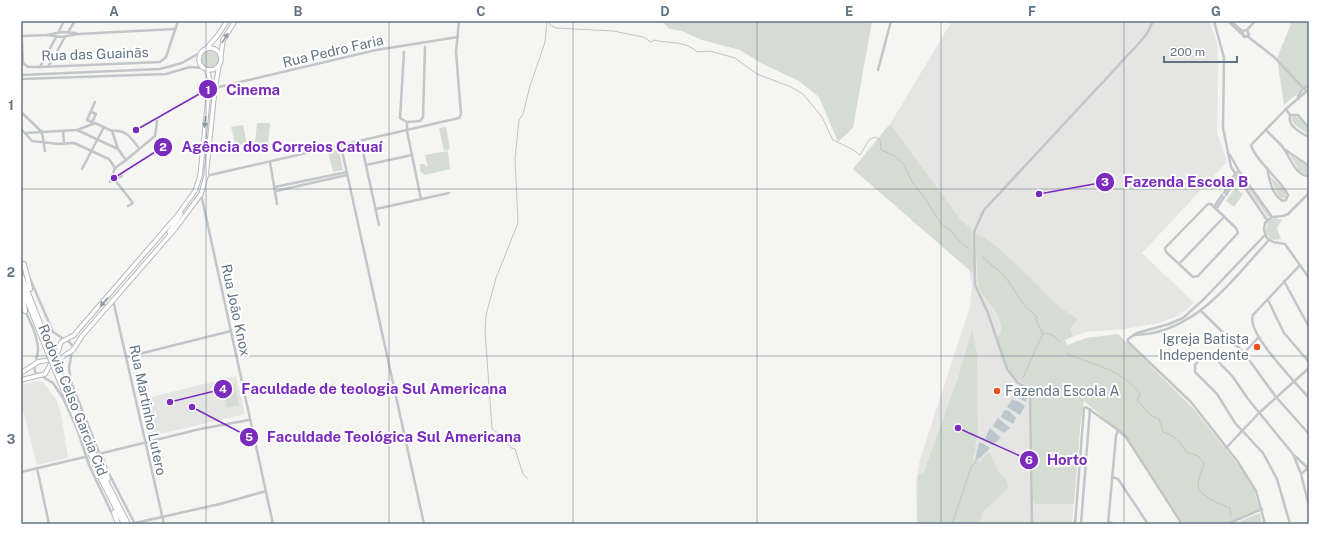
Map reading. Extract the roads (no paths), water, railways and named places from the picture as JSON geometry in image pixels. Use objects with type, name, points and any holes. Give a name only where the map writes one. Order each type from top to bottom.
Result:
[{"type":"highway","points":[[24,264],[32,300]]},
{"type":"highway","name":"Rodovia Celso Garcia Cid","points":[[21,275],[32,300],[50,352]]},
{"type":"highway","points":[[22,286],[25,311]]},
{"type":"highway","name":"Rodovia Celso Garcia Cid","points":[[22,286],[109,493],[128,524]]},
{"type":"highway","name":"Rodovia Celso Garcia Cid","points":[[58,371],[91,455],[124,524]]},
{"type":"highway","points":[[76,429],[91,455]]},
{"type":"highway","points":[[102,460],[117,524]]},
{"type":"main road","points":[[21,373],[38,362],[48,360],[58,352],[60,344],[79,329],[151,248],[195,191],[199,182],[210,80],[206,69],[199,60],[204,50],[218,35],[227,21]]},
{"type":"main road","points":[[21,380],[45,374],[50,365],[73,350],[82,336],[141,269],[201,194],[206,176],[215,88],[222,43],[235,21]]},
{"type":"main road","points":[[204,50],[214,49],[221,56]]},
{"type":"main road","points":[[206,69],[214,69],[219,66]]},
{"type":"main road","points":[[165,240],[179,219],[181,211]]},
{"type":"main road","points":[[151,248],[155,252]]},
{"type":"main road","points":[[133,268],[134,273],[141,269]]},
{"type":"main road","points":[[114,300],[117,293],[128,280],[127,274]]},
{"type":"street","points":[[22,21],[22,36],[68,32],[78,34]]},
{"type":"street","points":[[40,67],[64,21]]},
{"type":"street","points":[[48,67],[75,21]]},
{"type":"street","points":[[47,35],[56,37],[78,34],[175,29],[178,21]]},
{"type":"street","points":[[206,176],[455,120],[461,114],[456,52],[459,21]]},
{"type":"street","points":[[878,70],[891,21]]},
{"type":"street","points":[[1032,524],[1030,392],[1028,388],[1018,383],[1007,369],[988,313],[975,286],[974,232],[984,210],[1141,41],[1148,32],[1153,21]]},
{"type":"street","points":[[1214,21],[1224,58],[1223,128],[1231,168],[1267,220]]},
{"type":"street","points":[[1228,21],[1242,33]]},
{"type":"street","points":[[1231,21],[1244,37],[1248,36],[1274,57],[1309,94]]},
{"type":"street","points":[[1242,33],[1255,21]]},
{"type":"street","name":"Rua das Guainãs","points":[[22,36],[23,63],[25,65],[48,67],[160,62],[165,59],[175,29]]},
{"type":"street","points":[[1247,30],[1248,36]]},
{"type":"street","name":"Rua Pedro Faria","points":[[215,88],[376,50],[458,37]]},
{"type":"street","points":[[404,52],[400,118],[407,122],[420,121],[424,117],[425,47]]},
{"type":"street","points":[[21,75],[160,69],[182,63],[204,50]]},
{"type":"street","points":[[21,79],[166,74],[190,67],[206,69]]},
{"type":"street","points":[[1270,176],[1287,192],[1287,198],[1285,200],[1278,198],[1266,168],[1251,147],[1309,86]]},
{"type":"street","points":[[1305,90],[1309,89]]},
{"type":"street","points":[[95,102],[87,120],[112,131],[119,130],[128,134],[139,148]]},
{"type":"street","points":[[1286,109],[1290,116],[1290,122],[1296,129],[1309,137]]},
{"type":"street","points":[[21,112],[42,132],[45,143],[45,151]]},
{"type":"street","points":[[25,134],[77,130],[93,123],[96,114],[91,112]]},
{"type":"street","points":[[1290,116],[1298,115],[1309,128]]},
{"type":"street","points":[[128,206],[133,204],[115,180],[111,181],[115,168],[155,136],[157,121]]},
{"type":"street","points":[[407,122],[409,142]]},
{"type":"street","points":[[82,169],[104,127]]},
{"type":"street","points":[[21,129],[32,141],[64,144],[74,143],[109,159],[115,168]]},
{"type":"street","points":[[63,130],[64,144]]},
{"type":"street","points":[[77,130],[118,149]]},
{"type":"street","points":[[407,130],[421,199]]},
{"type":"street","points":[[1266,130],[1289,154],[1309,166]]},
{"type":"street","points":[[112,131],[118,149],[126,160]]},
{"type":"street","points":[[399,132],[408,136]]},
{"type":"street","points":[[341,146],[424,524]]},
{"type":"street","points":[[362,147],[379,225]]},
{"type":"street","points":[[1227,149],[1239,171],[1272,217]]},
{"type":"street","points":[[1289,154],[1301,174],[1309,176]]},
{"type":"street","points":[[366,166],[412,155]]},
{"type":"street","points":[[270,162],[277,204]]},
{"type":"street","points":[[1215,208],[1239,171]]},
{"type":"street","points":[[275,189],[347,173]]},
{"type":"street","points":[[115,180],[122,176]]},
{"type":"street","points":[[376,209],[449,193]]},
{"type":"street","points":[[1309,193],[1288,214],[1272,217],[1267,220],[1264,227],[1265,235],[1270,240],[1282,243],[1309,278]]},
{"type":"street","name":"Rua João Knox","points":[[201,194],[249,420],[274,524]]},
{"type":"street","points":[[1207,204],[1211,204],[1215,208],[1238,232],[1237,235],[1195,278],[1165,250],[1166,246],[1207,204]]},
{"type":"street","points":[[1179,264],[1224,217]]},
{"type":"street","points":[[1265,235],[1204,299],[1182,318],[1168,324],[1142,331],[1128,338],[1128,342],[1191,402],[1248,476],[1256,491],[1265,524]]},
{"type":"street","points":[[1133,335],[1148,335],[1170,329],[1186,322],[1201,311],[1270,240]]},
{"type":"street","points":[[21,259],[48,322],[56,336],[66,339],[72,344],[73,350]]},
{"type":"street","points":[[1300,265],[1251,318],[1259,337],[1272,356],[1309,398]]},
{"type":"street","points":[[1284,281],[1309,327]]},
{"type":"street","points":[[1268,299],[1284,333],[1309,362]]},
{"type":"street","name":"Rua Martinho Lutero","points":[[114,300],[164,524]]},
{"type":"street","points":[[21,301],[34,331],[38,350],[34,366],[36,374],[53,383],[68,408],[85,456],[117,524]]},
{"type":"street","points":[[1201,311],[1244,353],[1276,397],[1309,434]]},
{"type":"street","points":[[127,357],[231,331]]},
{"type":"street","points":[[1244,353],[1259,337]]},
{"type":"street","name":"Rodovia Celso Garcia Cid","points":[[73,350],[69,368],[71,382],[99,454],[135,523]]},
{"type":"street","points":[[1290,524],[1276,479],[1268,463],[1255,444],[1235,423],[1217,394],[1195,372],[1195,365],[1204,355],[1207,353],[1211,354],[1233,376],[1259,413],[1293,454],[1309,468],[1301,474]]},
{"type":"street","points":[[1226,448],[1259,413],[1309,368]]},
{"type":"street","points":[[1075,524],[1084,408],[1090,409],[1126,437],[1182,524]]},
{"type":"street","points":[[1081,524],[1090,409]]},
{"type":"street","points":[[99,454],[200,429],[249,420]]},
{"type":"street","points":[[1115,524],[1108,523],[1116,436],[1118,430]]},
{"type":"street","points":[[1293,454],[1301,474],[1309,506]]},
{"type":"street","points":[[21,472],[85,456]]},
{"type":"street","points":[[37,468],[49,524]]},
{"type":"street","points":[[1112,477],[1118,479],[1148,524]]},
{"type":"street","points":[[135,523],[220,504],[266,491]]},
{"type":"street","points":[[1227,524],[1262,510]]},
{"type":"waterway","points":[[528,479],[523,474],[515,449],[511,448],[501,435],[492,429],[485,331],[486,315],[496,278],[518,223],[515,159],[519,120],[523,114],[530,86],[545,42],[547,21]]},
{"type":"waterway","points":[[549,21],[550,25],[556,28],[613,31],[643,37],[651,42],[654,40],[682,44],[697,52],[710,51],[735,58],[757,74],[791,87],[803,94],[822,117],[833,140],[852,149],[860,155],[869,140],[875,137],[880,140],[881,150],[893,155],[904,164],[912,182],[924,197],[942,225],[949,229],[963,245],[969,248]]},
{"type":"waterway","points":[[982,257],[1004,275],[1024,305],[1037,317],[1036,320],[1043,334],[1051,334],[1060,342]]},
{"type":"waterway","points":[[1023,378],[1043,333]]},
{"type":"waterway","points":[[1067,354],[1107,369],[1134,386],[1140,394],[1137,400],[1150,415],[1159,419],[1163,432],[1174,437],[1182,445],[1186,452],[1198,456],[1204,463],[1198,482],[1199,490],[1211,500],[1230,508],[1231,517]]},
{"type":"waterway","points":[[1017,391],[1019,386]]},
{"type":"waterway","points":[[1012,400],[1016,394]]},
{"type":"waterway","points":[[952,524],[971,468],[978,458]]},
{"type":"place","name":"Cinema","points":[[136,130]]},
{"type":"place","name":"Agência dos Correios Catuaí","points":[[114,178]]},
{"type":"place","name":"Fazenda Escola B","points":[[1039,194]]},
{"type":"place","name":"Igreja Batista Independente","points":[[1257,347]]},
{"type":"place","name":"Fazenda Escola A","points":[[997,391]]},
{"type":"place","name":"Faculdade de teologia Sul Americana","points":[[170,402]]},
{"type":"place","name":"Faculdade Teológica Sul Americana","points":[[192,407]]},
{"type":"place","name":"Horto","points":[[958,428]]}]
